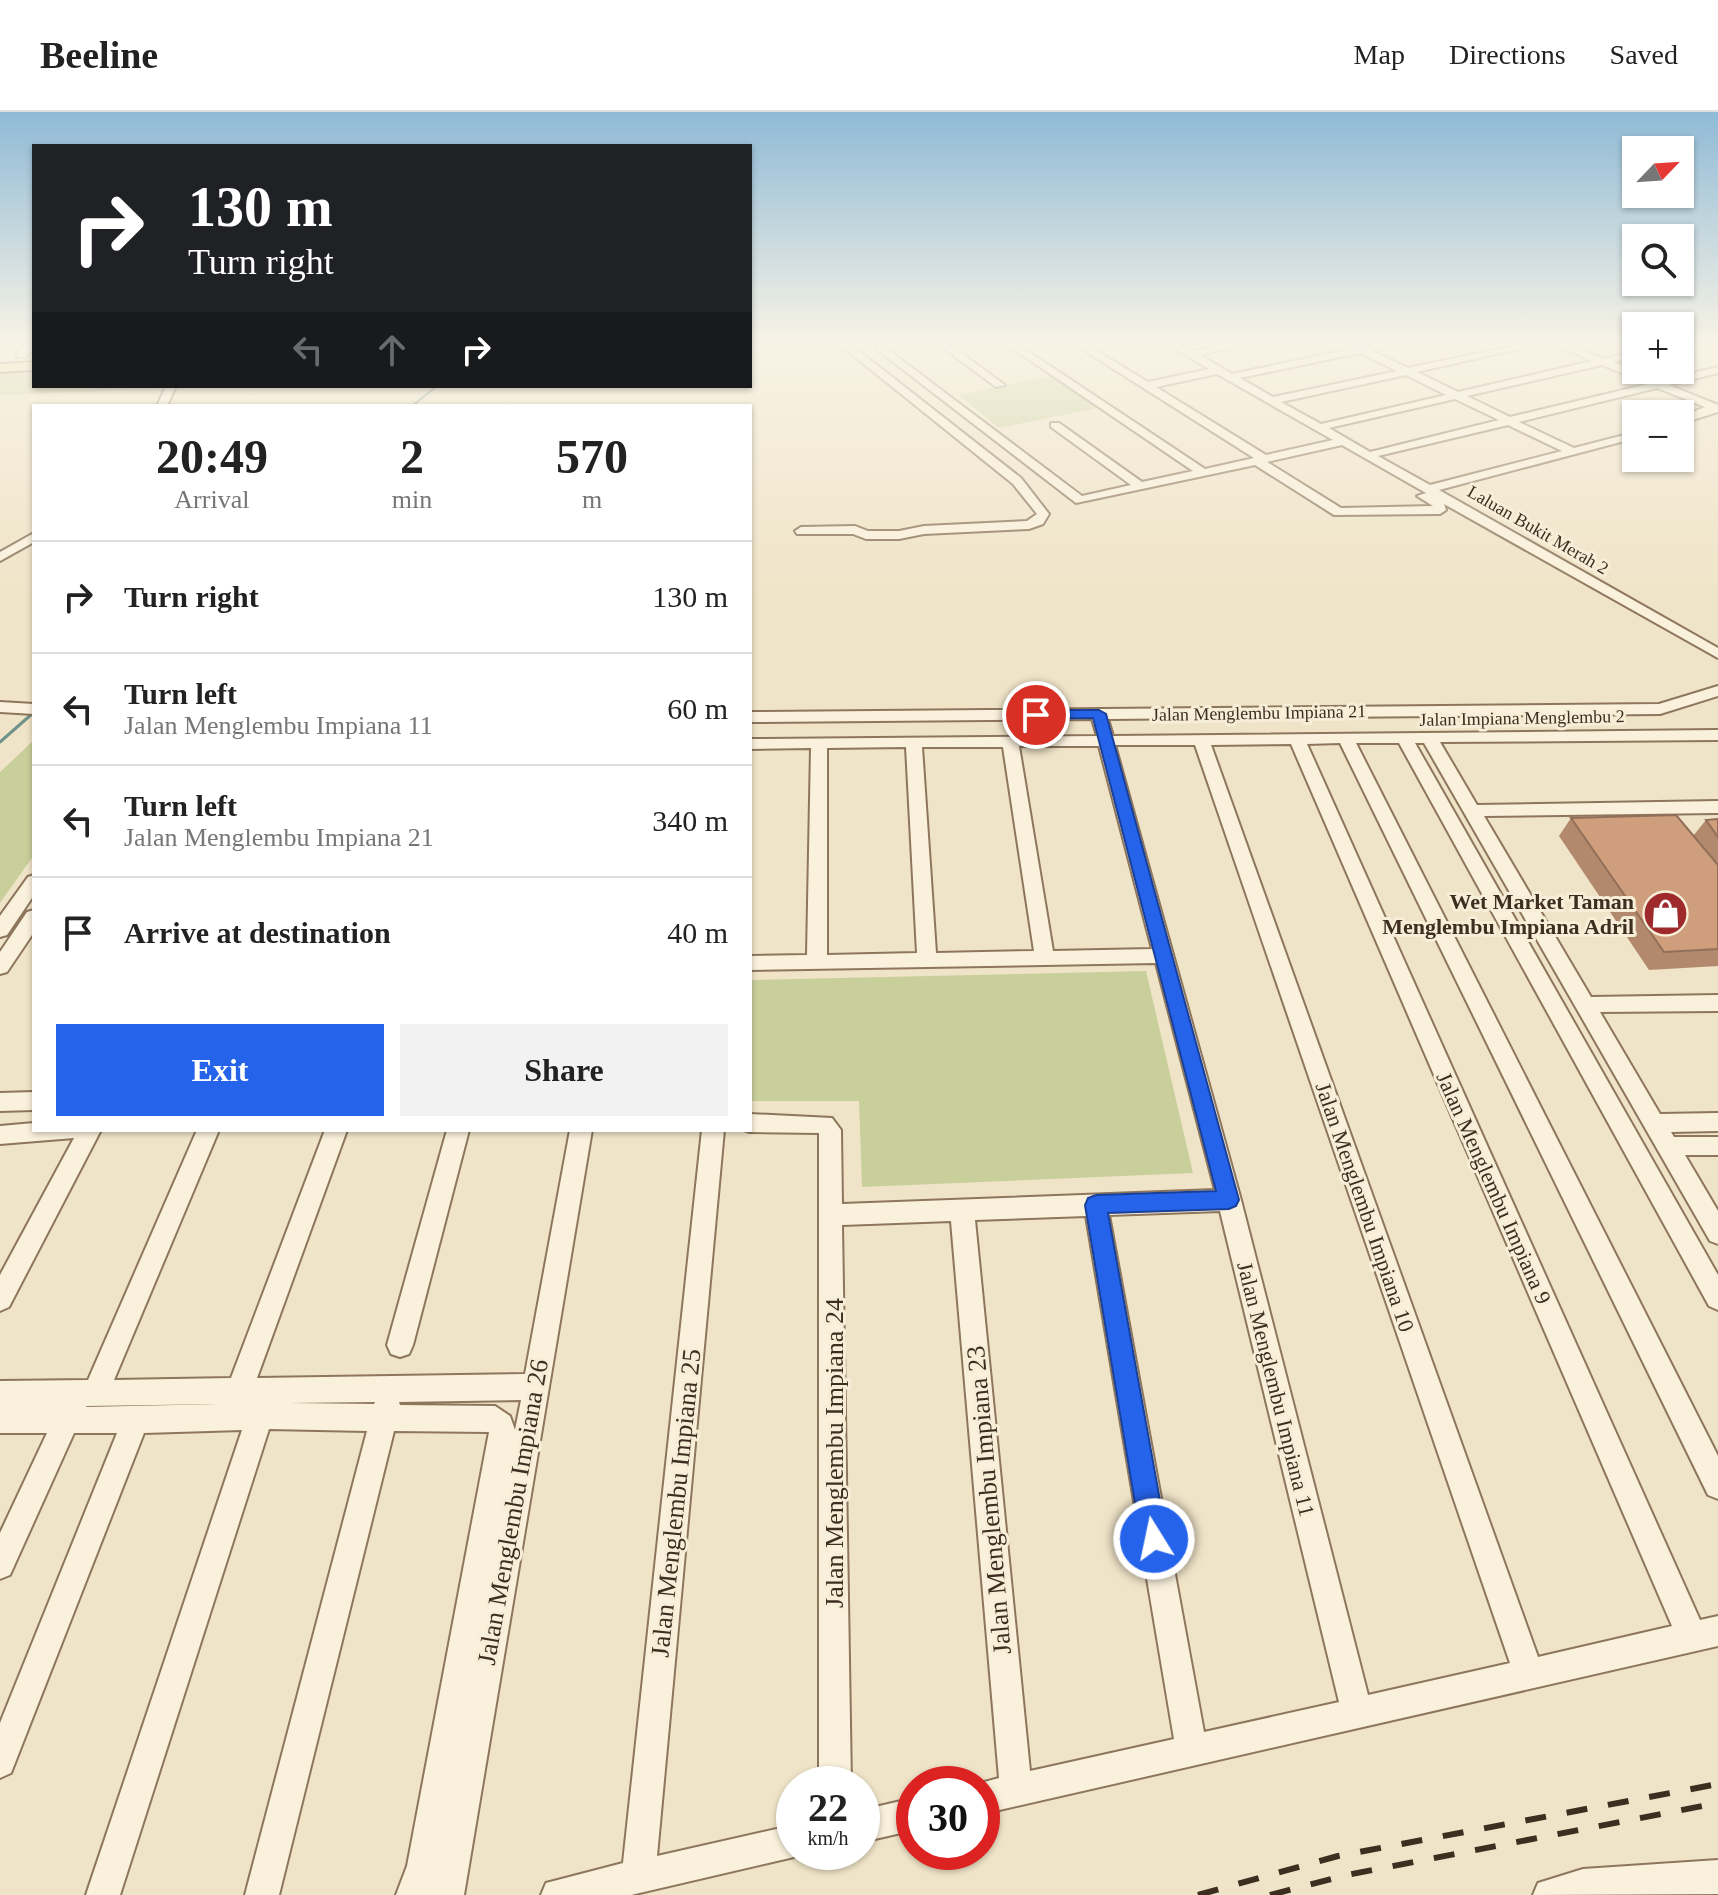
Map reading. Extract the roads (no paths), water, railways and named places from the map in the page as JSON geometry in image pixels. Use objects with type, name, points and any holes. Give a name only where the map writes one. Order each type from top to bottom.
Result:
[{"type":"street","points":[[801,531],[855,530],[866,535],[899,535],[924,530],[1029,525],[1039,521],[1043,514],[1017,481],[949,427]]},
{"type":"street","points":[[986,427],[1075,498],[1085,500],[1335,443]]},
{"type":"street","points":[[1058,427],[1141,487]]},
{"type":"street","points":[[1135,427],[1204,473]]},
{"type":"street","points":[[1209,427],[1260,460]]},
{"type":"street","name":"Laluan Bukit Merah 2","points":[[1260,460],[1338,512],[1440,510],[1435,503],[1306,427]]},
{"type":"street","name":"Laluan Bukit Merah 2","points":[[1321,427],[1335,443],[1370,455],[1718,654]]},
{"type":"street","points":[[1370,455],[1484,427]]},
{"type":"street","points":[[1523,427],[1573,452]]},
{"type":"street","points":[[1430,489],[1622,439]]},
{"type":"street","points":[[0,557],[32,538]]},
{"type":"street","name":"Jalan Menglembu Impiana 21","points":[[752,717],[1660,709],[1718,691]]},
{"type":"street","points":[[0,707],[32,709]]},
{"type":"street","name":"Jalan Menglembu Impiana 11","points":[[1099,714],[1229,1200],[1357,1713]]},
{"type":"street","name":"Jalan Impiana Menglembu 2","points":[[752,744],[1718,735]]},
{"type":"street","points":[[1405,739],[1718,1298]]},
{"type":"street","points":[[1430,739],[1718,1233]]},
{"type":"street","name":"Jalan Menglembu Impiana 9","points":[[1297,740],[1705,1634]]},
{"type":"street","points":[[1346,740],[1718,1485]]},
{"type":"street","name":"Jalan Menglembu Impiana 10","points":[[1202,741],[1529,1673]]},
{"type":"street","points":[[1010,742],[1045,958]]},
{"type":"street","points":[[914,743],[927,960]]},
{"type":"street","points":[[817,961],[819,744]]},
{"type":"street","points":[[1472,811],[1718,807]]},
{"type":"street","points":[[0,930],[32,884]]},
{"type":"street","points":[[0,967],[32,920]]},
{"type":"street","points":[[752,963],[1164,956]]},
{"type":"street","points":[[1585,1005],[1718,1003]]},
{"type":"street","points":[[0,1102],[32,1101]]},
{"type":"street","points":[[1654,1123],[1718,1122]]},
{"type":"street","name":"Jalan Menglembu Impiana 24","points":[[752,1123],[824,1124],[830,1130],[835,1766]]},
{"type":"street","points":[[0,1135],[43,1132]]},
{"type":"street","points":[[0,1299],[89,1132]]},
{"type":"street","points":[[0,1565],[66,1421],[87,1393],[207,1132]]},
{"type":"street","points":[[239,1391],[335,1132]]},
{"type":"street","points":[[400,1345],[457,1132]]},
{"type":"street","name":"Jalan Menglembu Impiana 26","points":[[447,1895],[581,1132]]},
{"type":"street","name":"Jalan Menglembu Impiana 25","points":[[638,1876],[713,1132]]},
{"type":"street","points":[[1668,1146],[1718,1146]]},
{"type":"street","points":[[833,1215],[1229,1200]]},
{"type":"street","points":[[1096,1205],[1192,1750]]},
{"type":"street","name":"Jalan Menglembu Impiana 23","points":[[962,1209],[1016,1790]]},
{"type":"street","points":[[0,1420],[260,1416],[534,1387]]},
{"type":"street","points":[[0,1394],[239,1391],[387,1403],[495,1419],[501,1425],[503,1435],[464,1632],[424,1866],[413,1895]]},
{"type":"street","points":[[262,1895],[387,1403]]},
{"type":"street","points":[[103,1895],[260,1416]]},
{"type":"street","points":[[0,1762],[136,1420]]},
{"type":"street","points":[[1000,1794],[1705,1634]]},
{"type":"street","points":[[558,1895],[776,1845]]},
{"type":"street","points":[[1550,1895],[1583,1886],[1652,1888],[1718,1877]]},
{"type":"waterway","points":[[0,742],[32,714]]},
{"type":"railway","points":[[1198,1895],[1338,1856],[1718,1784]]},
{"type":"railway","points":[[1270,1895],[1347,1875],[1718,1803]]},
{"type":"place","name":"Wet Market Taman Menglembu Impiana Adril","points":[[1665,914]]}]
